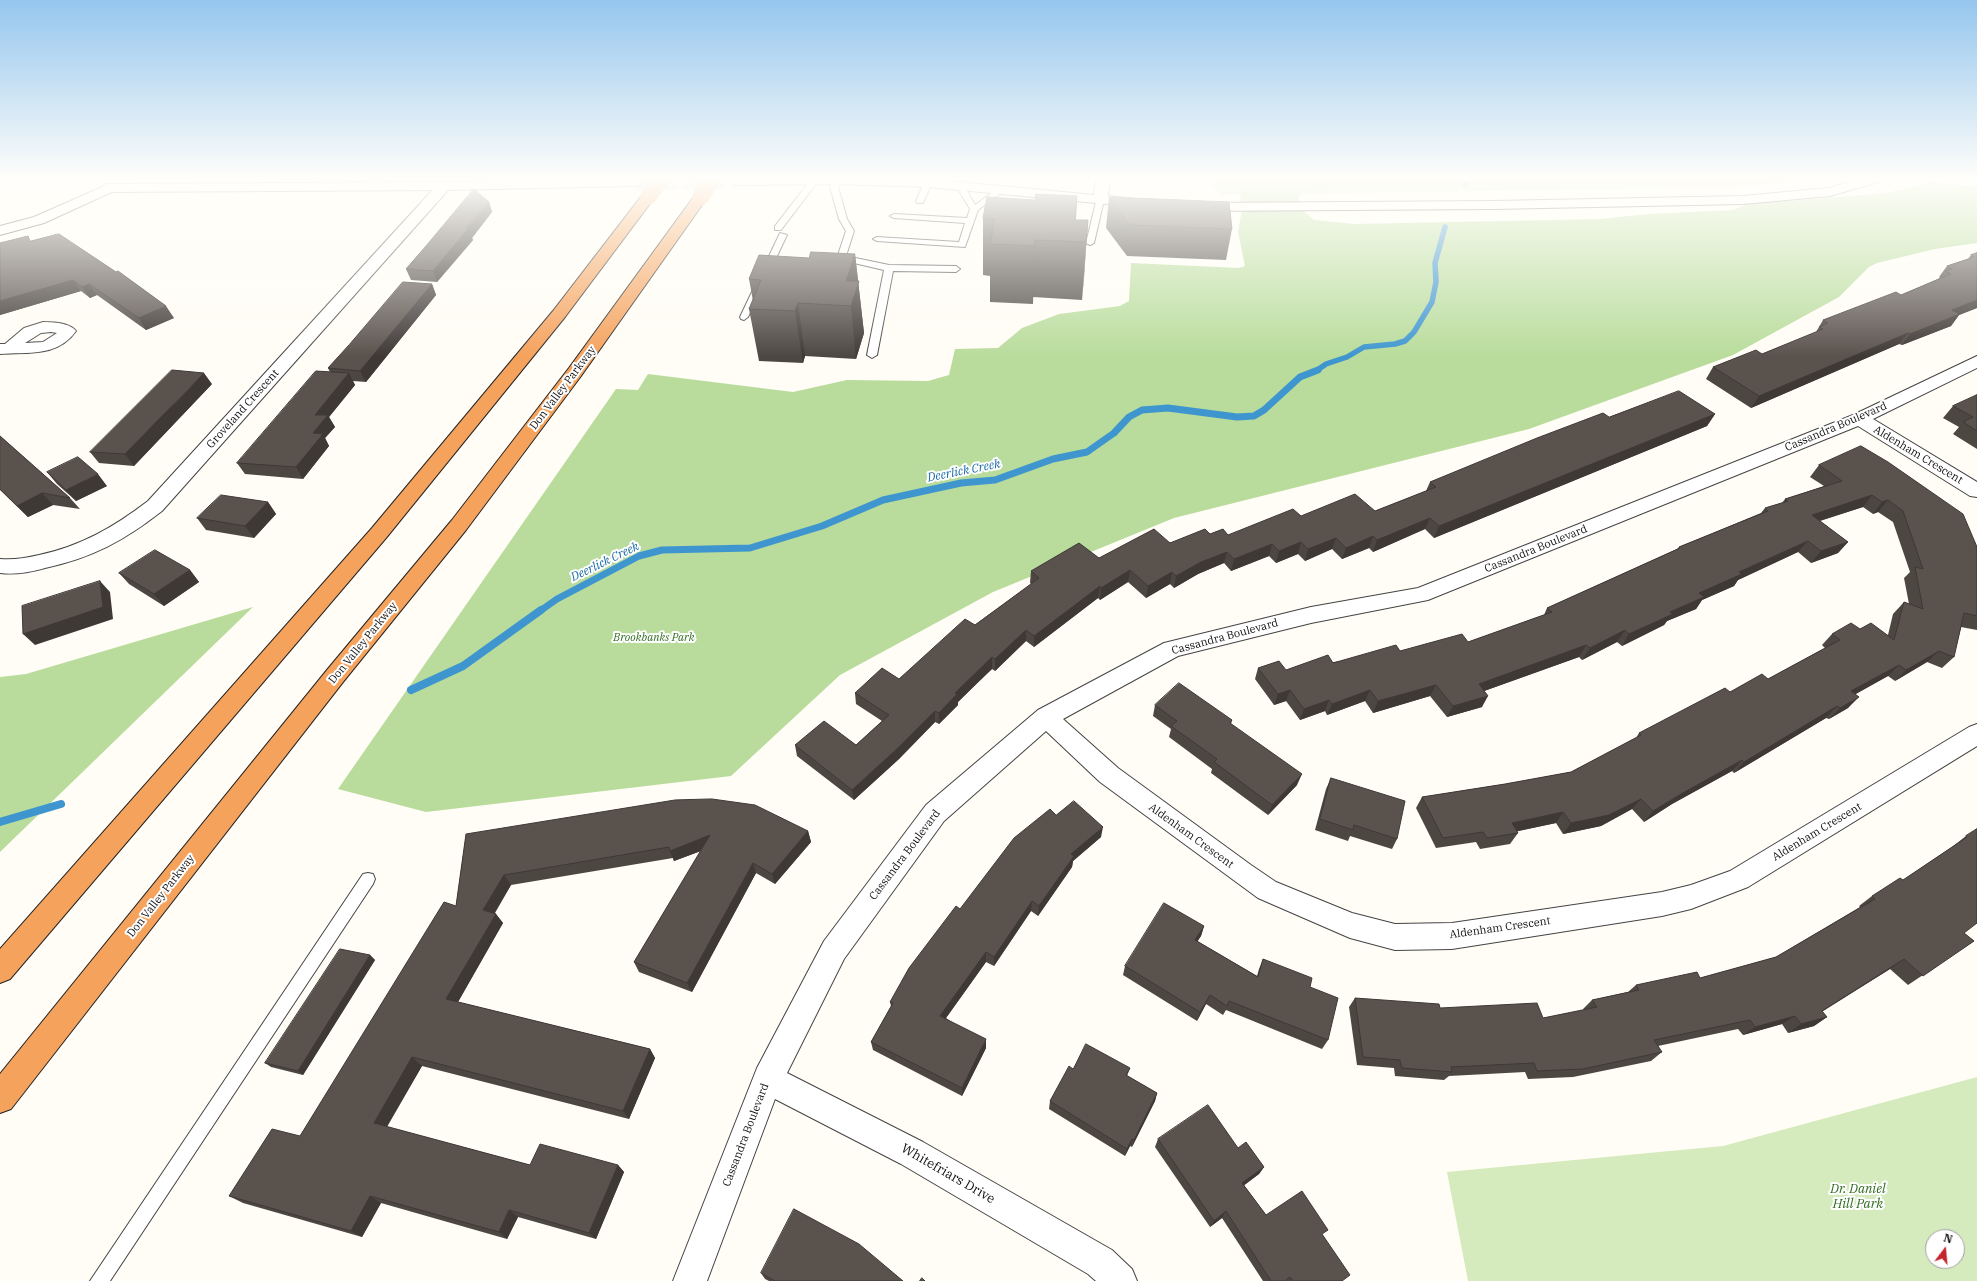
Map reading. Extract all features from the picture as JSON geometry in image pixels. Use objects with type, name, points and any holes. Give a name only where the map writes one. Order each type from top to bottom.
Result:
[{"type":"highway","points":[[0,970],[379,533],[559,314],[610,238]]},
{"type":"highway","name":"Don Valley Parkway","points":[[0,1098],[335,676],[459,525],[575,372],[671,238]]},
{"type":"street","name":"Groveland Crescent","points":[[0,566],[32,564],[63,558],[88,550],[113,537],[155,506],[397,238]]},
{"type":"street","name":"Cassandra Boulevard","points":[[690,1281],[768,1079],[834,950],[935,813],[1046,717],[1172,649],[1311,615],[1421,596],[1859,419],[1977,361]]},
{"type":"street","name":"Aldenham Crescent","points":[[1859,419],[1977,491]]},
{"type":"street","name":"Aldenham Crescent","points":[[1046,717],[1109,775],[1267,890],[1350,925],[1395,937],[1452,936],[1662,904],[1691,897],[1739,879],[1977,734]]},
{"type":"street","name":"Whitefriars Drive","points":[[768,1079],[912,1152],[1100,1262],[1120,1281]]},
{"type":"lane","points":[[744,317],[759,293],[779,238]]},
{"type":"lane","points":[[847,238],[837,258],[889,268],[956,269]]},
{"type":"lane","points":[[877,240],[962,245],[964,238]]},
{"type":"lane","points":[[1090,243],[1091,238]]},
{"type":"lane","points":[[872,355],[889,268]]},
{"type":"lane","points":[[99,1281],[368,879]]},
{"type":"green space","name":"Brookbanks Park","points":[[1239,238],[1977,238],[1977,243],[1935,249],[1877,263],[1869,267],[1839,297],[1733,355],[1529,429],[1174,518],[993,592],[840,675],[731,776],[426,812],[338,789],[616,389],[638,390],[648,374],[793,392],[847,380],[928,381],[949,375],[955,349],[998,348],[1022,328],[1059,314],[1120,306],[1129,301],[1131,263],[1239,268],[1245,266]]},
{"type":"green space","points":[[253,607],[0,852],[0,677],[26,674]]},
{"type":"green space","name":"Dr. Daniel Hill Park","points":[[1977,1077],[1977,1281],[1468,1281],[1447,1172],[1723,1146]]},
{"type":"building","points":[[21,238],[29,238],[30,241],[43,238],[65,238],[116,272],[118,271],[166,306],[139,318],[89,284],[82,287],[73,280],[0,301],[0,243]]},
{"type":"building","points":[[433,238],[461,238],[433,271],[406,269]]},
{"type":"building","points":[[991,238],[1086,238],[1086,242],[1035,240],[1035,246],[990,244]]},
{"type":"building","points":[[811,252],[855,254],[846,281],[859,281],[851,306],[798,303],[795,311],[749,309],[761,280],[749,279],[759,255],[809,258]]},
{"type":"building","points":[[1977,253],[1977,300],[1952,310],[1960,314],[1910,334],[1908,333],[1759,396],[1713,367],[1756,350],[1762,354],[1823,329],[1819,327],[1828,323],[1823,320],[1896,292],[1901,295],[1951,274],[1945,271],[1952,269],[1947,266],[1974,257],[1971,255]]},
{"type":"building","points":[[403,282],[432,284],[360,371],[328,368],[349,345]]},
{"type":"building","points":[[172,370],[204,373],[125,454],[90,452]]},
{"type":"building","points":[[316,371],[349,373],[315,415],[328,415],[313,433],[323,434],[296,467],[237,463]]},
{"type":"building","points":[[1679,391],[1715,414],[1439,526],[1430,518],[1377,540],[1373,536],[1346,548],[1336,538],[1308,549],[1301,542],[1279,551],[1272,544],[1234,559],[1227,552],[1201,562],[1176,576],[1172,572],[1148,586],[1130,570],[1101,588],[1100,586],[1034,636],[1026,630],[995,659],[992,657],[955,693],[957,694],[939,713],[935,711],[898,748],[852,790],[795,745],[824,721],[856,745],[889,715],[855,693],[882,668],[899,679],[965,619],[975,625],[1039,578],[1031,571],[1079,543],[1099,558],[1154,529],[1170,543],[1205,529],[1210,534],[1223,529],[1228,535],[1293,509],[1301,516],[1355,494],[1375,511],[1436,487],[1430,482],[1537,438],[1603,413],[1609,417]]},
{"type":"building","points":[[1977,395],[1977,431],[1963,422],[1973,417],[1953,406]]},
{"type":"building","points":[[0,436],[70,498],[42,493],[17,506],[0,489]]},
{"type":"building","points":[[1861,446],[1888,462],[1963,514],[1977,547],[1977,616],[1964,613],[1954,657],[1939,651],[1906,670],[1899,665],[1851,691],[1859,697],[1840,708],[1837,706],[1744,762],[1742,760],[1653,811],[1641,799],[1609,815],[1571,823],[1563,812],[1512,823],[1518,833],[1487,838],[1483,832],[1443,838],[1422,797],[1571,772],[1641,735],[1639,733],[1725,688],[1730,692],[1762,674],[1768,679],[1840,640],[1832,634],[1851,623],[1860,629],[1871,623],[1894,640],[1904,602],[1923,609],[1915,567],[1923,569],[1903,511],[1888,500],[1882,502],[1872,495],[1812,515],[1848,542],[1821,551],[1808,541],[1739,572],[1742,574],[1699,593],[1704,597],[1670,612],[1673,614],[1629,634],[1625,630],[1590,648],[1586,645],[1479,684],[1488,696],[1453,706],[1436,685],[1378,701],[1370,690],[1332,704],[1329,700],[1304,709],[1290,690],[1278,694],[1258,668],[1279,661],[1286,670],[1328,655],[1333,663],[1396,645],[1400,651],[1462,634],[1468,642],[1552,612],[1547,608],[1680,548],[1679,547],[1768,511],[1765,508],[1788,501],[1785,499],[1842,481],[1819,465]]},
{"type":"building","points":[[78,457],[98,474],[66,490],[47,472]]},
{"type":"building","points":[[221,495],[268,502],[245,526],[197,518]]},
{"type":"building","points":[[155,550],[190,570],[154,594],[119,573]]},
{"type":"building","points":[[100,581],[103,607],[23,634],[22,606]]},
{"type":"building","points":[[1179,683],[1232,720],[1230,723],[1302,774],[1272,805],[1214,762],[1217,759],[1171,726],[1177,721],[1155,705]]},
{"type":"building","points":[[1331,778],[1405,801],[1397,839],[1354,825],[1353,830],[1320,819]]},
{"type":"building","points":[[712,799],[755,805],[808,831],[772,874],[753,863],[687,983],[634,962],[710,835],[670,851],[669,847],[504,875],[483,910],[496,914],[446,999],[650,1049],[623,1111],[412,1057],[374,1123],[530,1165],[540,1144],[618,1165],[589,1233],[509,1210],[499,1232],[370,1196],[351,1231],[229,1196],[272,1129],[300,1136],[444,902],[456,906],[466,834],[675,800]]},
{"type":"building","points":[[1074,801],[1103,827],[1071,854],[1074,856],[1039,906],[1032,901],[994,957],[986,952],[940,1016],[986,1039],[962,1088],[871,1042],[893,1003],[890,1002],[909,968],[956,906],[960,909],[1014,838],[1050,809],[1056,815]]},
{"type":"building","points":[[1977,829],[1977,923],[1964,933],[1974,941],[1923,976],[1904,959],[1822,1011],[1827,1017],[1801,1024],[1795,1016],[1755,1027],[1750,1020],[1654,1040],[1662,1052],[1583,1069],[1537,1071],[1534,1063],[1451,1067],[1452,1072],[1402,1068],[1400,1060],[1363,1057],[1355,998],[1439,1004],[1440,1008],[1537,1003],[1543,1018],[1597,1007],[1592,1000],[1639,990],[1636,985],[1697,972],[1700,978],[1776,957],[1875,899],[1872,896],[1900,878],[1903,880]]},
{"type":"building","points":[[1164,903],[1204,926],[1195,940],[1258,977],[1263,959],[1312,978],[1310,987],[1338,998],[1328,1040],[1229,1001],[1227,1006],[1210,995],[1200,1012],[1125,966]]},
{"type":"building","points":[[340,949],[370,955],[298,1071],[265,1063]]},
{"type":"building","points":[[1086,1044],[1130,1068],[1126,1075],[1157,1093],[1134,1140],[1132,1139],[1127,1149],[1050,1101],[1069,1066],[1073,1069]]},
{"type":"building","points":[[1208,1105],[1238,1148],[1246,1142],[1264,1167],[1242,1183],[1266,1215],[1302,1191],[1328,1230],[1322,1234],[1350,1275],[1342,1281],[1293,1281],[1290,1277],[1285,1281],[1271,1281],[1226,1211],[1214,1221],[1158,1139]]},
{"type":"building","points":[[794,1209],[859,1244],[903,1281],[775,1281],[761,1273]]},
{"type":"waterway","name":"Deerlick Creek","points":[[1317,370],[1326,364],[1347,357],[1364,347],[1395,344],[1405,341],[1414,332],[1432,302],[1436,282],[1435,263],[1442,238]]},
{"type":"waterway","name":"Deerlick Creek","points":[[540,611],[557,599],[639,556],[662,550],[750,548],[822,526],[883,500],[961,483],[995,480],[1053,459],[1087,452],[1114,433],[1129,417],[1142,410],[1168,408],[1237,417],[1254,416],[1264,410],[1300,377],[1317,370]]},
{"type":"waterway","name":"Deerlick Creek","points":[[411,690],[463,666],[541,610]]},
{"type":"waterway","name":"Deerlick Creek","points":[[0,822],[61,804]]}]
